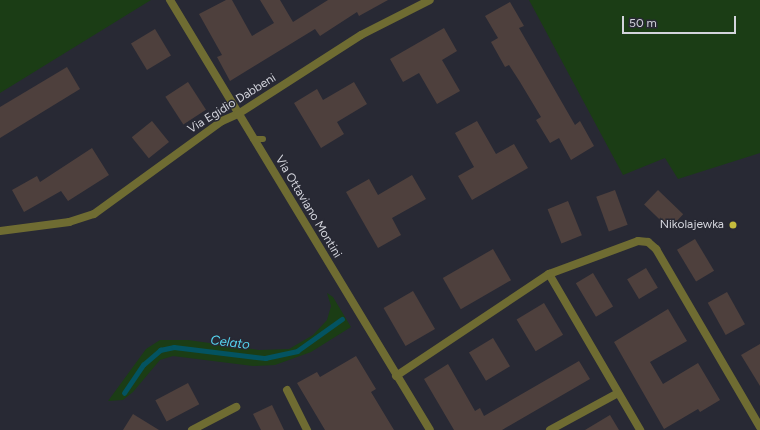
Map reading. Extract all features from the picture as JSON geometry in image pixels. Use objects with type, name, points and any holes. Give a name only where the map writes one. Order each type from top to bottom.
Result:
[{"type":"street","name":"Via Ottaviano Montini","points":[[170,0],[341,287],[430,430]]},
{"type":"street","name":"Via Egidio Dabbeni","points":[[0,231],[69,222],[94,214],[222,121],[238,114],[361,35],[430,0]]},
{"type":"street","points":[[396,376],[549,274],[638,241],[648,242],[656,249],[760,427]]},
{"type":"street","points":[[549,274],[640,430]]},
{"type":"street","points":[[288,390],[307,430]]},
{"type":"street","points":[[550,430],[618,393]]},
{"type":"street","points":[[192,430],[236,407]]},
{"type":"lane","points":[[253,139],[263,139]]},
{"type":"lane","points":[[341,287],[346,278]]},
{"type":"green space","points":[[0,0],[151,0],[0,93]]},
{"type":"green space","points":[[529,0],[760,0],[760,153],[678,179],[665,158],[623,175]]},
{"type":"green space","points":[[327,293],[333,297],[351,327],[311,352],[275,365],[253,366],[173,356],[160,360],[133,392],[123,400],[108,401],[146,349],[160,340],[188,340],[259,350],[289,349],[313,335],[327,320],[331,306]]},
{"type":"building","points":[[226,0],[232,0],[252,36],[274,23],[260,0],[280,0],[293,22],[328,0],[388,0],[359,16],[357,12],[320,36],[315,29],[230,81],[217,57],[222,55],[199,14]]},
{"type":"building","points":[[510,2],[524,26],[519,28],[575,125],[580,121],[594,146],[571,160],[559,138],[550,143],[536,120],[541,117],[509,65],[505,67],[491,42],[498,38],[485,16]]},
{"type":"building","points":[[444,28],[457,51],[442,60],[460,91],[437,104],[419,73],[403,82],[390,59]]},
{"type":"building","points":[[155,29],[171,56],[147,70],[131,43]]},
{"type":"building","points":[[67,67],[80,89],[0,138],[0,107]]},
{"type":"building","points":[[188,82],[206,110],[183,124],[165,97]]},
{"type":"building","points":[[354,82],[367,104],[337,122],[344,134],[321,148],[294,103],[317,89],[323,100]]},
{"type":"building","points":[[152,121],[169,142],[149,158],[132,137]]},
{"type":"building","points":[[477,121],[496,154],[514,144],[528,168],[472,200],[458,176],[474,167],[455,133]]},
{"type":"building","points":[[92,148],[109,175],[68,201],[61,191],[24,212],[12,190],[37,176],[40,182]]},
{"type":"building","points":[[412,175],[426,199],[392,218],[401,235],[378,248],[346,192],[369,179],[378,195]]},
{"type":"building","points":[[615,190],[628,225],[609,232],[596,197]]},
{"type":"building","points":[[658,190],[683,214],[669,229],[644,204]]},
{"type":"building","points":[[568,201],[582,235],[561,244],[548,209]]},
{"type":"building","points":[[695,239],[714,271],[696,282],[677,250]]},
{"type":"building","points":[[493,249],[511,280],[461,309],[443,278]]},
{"type":"building","points":[[646,268],[658,288],[639,299],[627,279]]},
{"type":"building","points":[[593,273],[613,306],[596,317],[576,283]]},
{"type":"building","points":[[413,291],[435,329],[406,346],[384,308]]},
{"type":"building","points":[[727,292],[745,324],[726,335],[708,303]]},
{"type":"building","points":[[544,303],[563,335],[536,351],[517,319]]},
{"type":"building","points":[[668,309],[687,341],[650,362],[663,384],[698,363],[720,400],[700,412],[698,409],[664,429],[614,342]]},
{"type":"building","points":[[493,338],[510,366],[486,381],[469,352]]},
{"type":"building","points":[[760,344],[760,386],[741,355]]},
{"type":"building","points":[[356,356],[376,389],[371,392],[394,430],[325,430],[297,383],[317,372],[320,377]]},
{"type":"building","points":[[579,361],[590,379],[502,430],[454,430],[424,379],[448,364],[475,411],[480,408],[484,416]]},
{"type":"building","points":[[188,383],[199,404],[167,422],[155,400]]},
{"type":"building","points":[[272,405],[284,430],[261,430],[253,414]]},
{"type":"building","points":[[133,414],[159,430],[123,430]]},
{"type":"building","points":[[610,415],[619,430],[585,430]]},
{"type":"waterway","name":"Celato","points":[[124,393],[143,365],[160,350],[174,347],[265,358],[297,351],[342,319]]},
{"type":"place","name":"Nikolajewka","points":[[733,225]]}]
